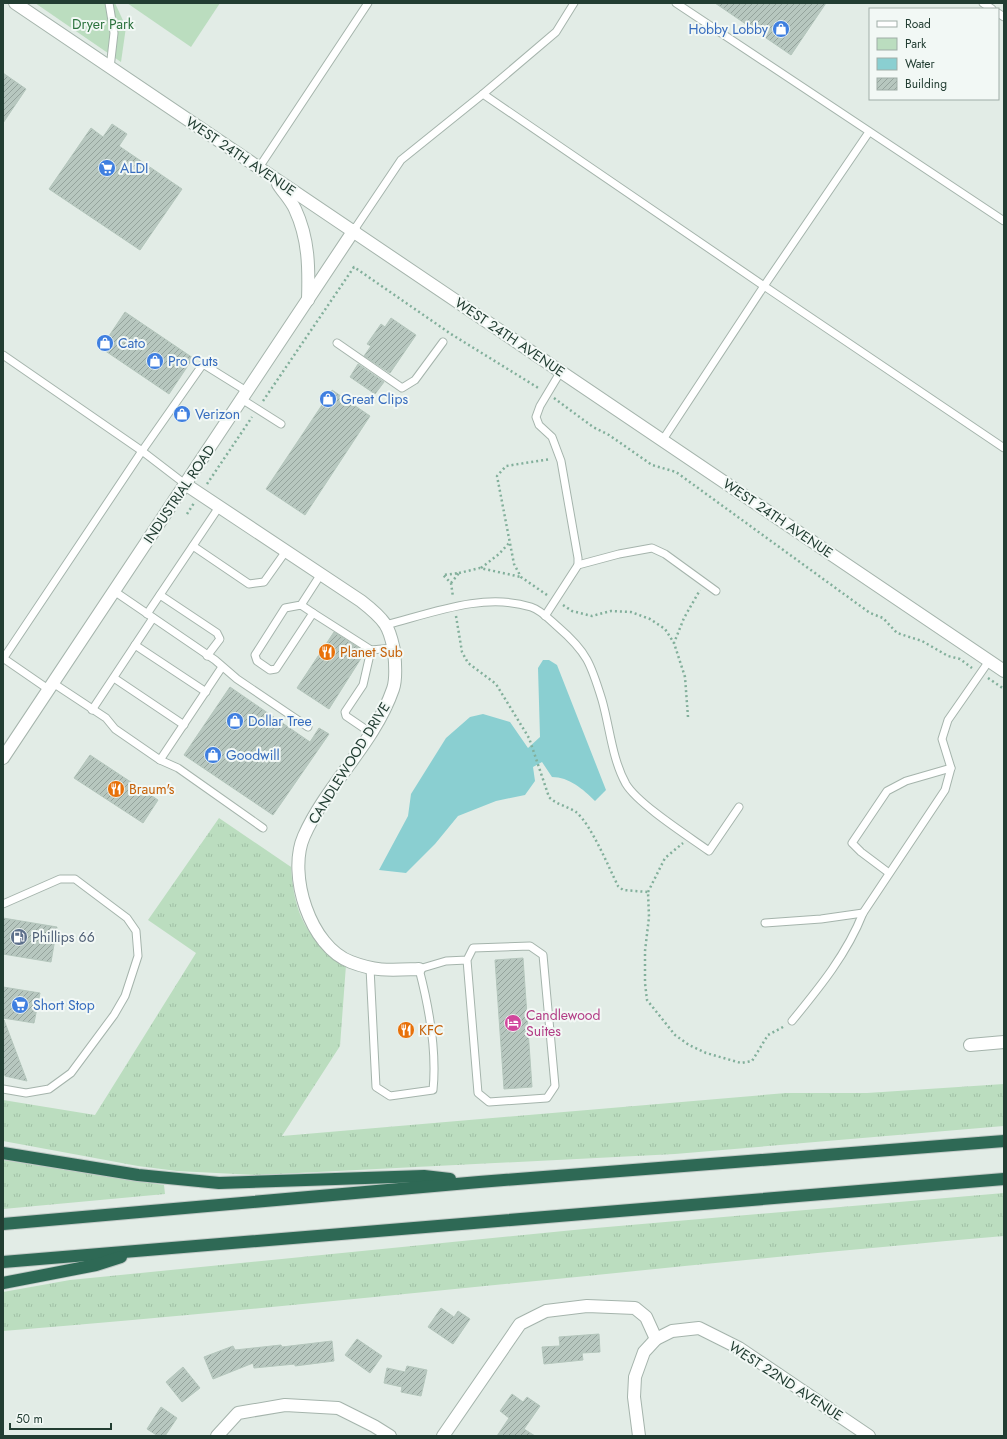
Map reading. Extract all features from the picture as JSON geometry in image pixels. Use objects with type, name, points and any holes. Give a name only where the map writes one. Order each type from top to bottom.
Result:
[{"type":"highway","points":[[3,1224],[479,1182],[1004,1141]]},
{"type":"highway","points":[[3,1153],[138,1175],[219,1183],[424,1176],[479,1182]]},
{"type":"highway","points":[[3,1262],[1004,1179]]},
{"type":"highway","points":[[3,1283],[96,1265],[140,1251]]},
{"type":"street","name":"WEST 24TH AVENUE","points":[[15,3],[258,169],[354,230],[662,441],[1004,671]]},
{"type":"street","points":[[273,178],[295,208],[305,235],[309,261],[308,301]]},
{"type":"street","name":"INDUSTRIAL ROAD","points":[[3,758],[354,230]]},
{"type":"street","name":"CANDLEWOOD DRIVE","points":[[185,484],[361,601],[375,611],[386,625],[395,660],[394,688],[371,733],[316,814],[303,838],[298,862],[304,904],[314,928],[330,948],[349,962],[382,971],[419,969]]},
{"type":"street","points":[[970,1045],[1004,1042]]},
{"type":"street","points":[[443,1436],[520,1324],[546,1311],[587,1306],[635,1308],[646,1317],[656,1339],[644,1352],[636,1377],[634,1397],[639,1436]]},
{"type":"street","name":"WEST 22ND AVENUE","points":[[656,1339],[672,1331],[699,1328],[739,1348],[869,1436]]},
{"type":"street","points":[[217,1436],[238,1413],[285,1405],[338,1408],[374,1426],[390,1436]]},
{"type":"lane","points":[[109,3],[114,33],[110,68]]},
{"type":"lane","points":[[258,169],[368,3]]},
{"type":"lane","points":[[354,230],[401,160],[483,94],[556,32],[574,3]]},
{"type":"lane","points":[[676,3],[1004,221]]},
{"type":"lane","points":[[483,94],[1004,448]]},
{"type":"lane","points":[[662,441],[764,286],[869,132]]},
{"type":"lane","points":[[338,343],[402,388],[415,380],[443,342]]},
{"type":"lane","points":[[3,355],[142,450],[185,484]]},
{"type":"lane","points":[[263,828],[178,768],[160,760],[114,729],[106,718],[3,658],[142,450],[204,364],[280,424]]},
{"type":"lane","points":[[545,616],[578,565],[560,458],[552,437],[539,425],[536,417],[540,406],[561,371]]},
{"type":"lane","points":[[92,710],[135,645],[160,595],[219,507]]},
{"type":"lane","points":[[193,546],[249,584],[264,582],[286,551]]},
{"type":"lane","points":[[578,565],[620,554],[652,548],[665,554],[716,591]]},
{"type":"lane","points":[[301,605],[321,574]]},
{"type":"lane","points":[[114,591],[207,656],[237,679],[308,727]]},
{"type":"lane","points":[[160,595],[217,633],[220,639],[207,656]]},
{"type":"lane","points":[[386,625],[454,607],[488,602],[509,602],[532,607],[576,642],[588,658],[602,701],[612,745],[627,785],[637,798],[709,850],[738,807]]},
{"type":"lane","points":[[313,613],[276,669],[270,670],[257,661],[255,655],[285,608],[301,605],[370,650],[393,648]]},
{"type":"lane","points":[[135,645],[206,692]]},
{"type":"lane","points":[[370,650],[363,685],[345,712],[346,716],[371,733]]},
{"type":"lane","points":[[792,1022],[829,975],[856,929],[863,913],[945,790],[951,768],[942,739],[948,720],[989,661]]},
{"type":"lane","points":[[160,760],[222,667]]},
{"type":"lane","points":[[114,678],[184,725]]},
{"type":"lane","points":[[889,873],[861,852],[852,843],[887,791],[906,781],[951,768]]},
{"type":"lane","points":[[3,904],[60,879],[75,879],[127,918],[136,931],[138,956],[124,996],[114,1015],[71,1073],[50,1089],[26,1093],[3,1089]]},
{"type":"lane","points":[[765,923],[821,919],[863,913]]},
{"type":"lane","points":[[530,946],[543,955],[555,1086],[547,1098],[489,1102],[478,1093],[467,960],[473,948],[530,946]]},
{"type":"lane","points":[[370,968],[376,1087],[390,1096],[433,1090],[435,1069],[426,993],[419,969],[446,961],[467,960]]},
{"type":"path","points":[[521,578],[514,564],[497,476],[506,466],[560,458]]},
{"type":"path","points":[[510,542],[499,554],[480,568],[443,575],[451,583],[462,652],[468,663],[496,684],[529,738],[549,796],[555,803],[576,813],[588,827],[618,886],[623,890],[648,892]]},
{"type":"path","points":[[480,568],[521,578],[572,611],[592,616],[611,611],[631,612],[644,617],[665,629],[674,643],[685,677],[688,717]]},
{"type":"path","points":[[451,583],[459,573]]},
{"type":"path","points":[[674,643],[684,618],[705,582]]},
{"type":"path","points":[[691,838],[665,858],[648,892],[649,917],[645,951],[645,983],[647,1000],[675,1035],[689,1045],[706,1053],[741,1064],[752,1061],[768,1035],[792,1022]]},
{"type":"green space","name":"Dryer Park","points":[[35,3],[115,3],[126,27],[121,62]]},
{"type":"green space","points":[[127,3],[220,3],[191,47]]},
{"type":"green space","points":[[219,818],[291,867],[295,898],[299,912],[305,924],[321,945],[346,965],[340,1046],[282,1136],[786,1093],[867,1093],[1004,1084],[1004,1126],[675,1154],[258,1175],[177,1171],[138,1166],[3,1141],[3,1100],[95,1115],[196,953],[148,920]]},
{"type":"green space","points":[[3,1160],[164,1185],[165,1194],[3,1209]]},
{"type":"green space","points":[[1004,1193],[1004,1236],[754,1259],[253,1309],[3,1331],[3,1292],[70,1280],[584,1229]]},
{"type":"water","points":[[543,660],[549,660],[557,665],[606,790],[595,801],[581,788],[570,781],[552,777],[542,762],[533,767],[535,781],[525,795],[496,801],[458,816],[435,844],[406,873],[379,870],[408,816],[411,794],[446,738],[470,717],[483,714],[510,722],[528,748],[540,737],[538,668]]},
{"type":"building","name":"Hobby Lobby","points":[[715,3],[826,3],[791,55]]},
{"type":"building","points":[[3,73],[26,89],[3,123]]},
{"type":"building","name":"ALDI","points":[[112,124],[127,134],[119,146],[182,189],[140,250],[49,189],[91,128],[103,137]]},
{"type":"building","points":[[125,312],[193,358],[169,394],[101,348]]},
{"type":"building","points":[[391,318],[416,335],[390,373],[364,356],[371,346],[367,344],[381,324],[385,327]]},
{"type":"building","points":[[358,364],[384,382],[375,394],[350,377]]},
{"type":"building","points":[[332,390],[370,416],[305,515],[266,489]]},
{"type":"building","points":[[334,632],[365,652],[329,709],[297,688]]},
{"type":"building","points":[[230,687],[310,742],[319,728],[329,734],[273,815],[184,755]]},
{"type":"building","name":"Braum's","points":[[90,755],[158,800],[143,823],[74,778]]},
{"type":"building","points":[[3,918],[57,927],[51,962],[3,954]]},
{"type":"building","name":"Candlewood Suites","points":[[523,958],[532,1087],[504,1089],[495,960]]},
{"type":"building","name":"Short Stop","points":[[3,987],[40,993],[34,1023],[3,1018]]},
{"type":"building","points":[[4,1020],[27,1081],[5,1076],[3,1070]]},
{"type":"building","points":[[441,1308],[454,1317],[458,1311],[470,1319],[453,1344],[428,1327]]},
{"type":"building","points":[[599,1334],[600,1352],[582,1353],[583,1360],[544,1364],[542,1347],[560,1346],[559,1337]]},
{"type":"building","points":[[357,1339],[382,1356],[370,1373],[345,1355]]},
{"type":"building","points":[[332,1341],[334,1361],[295,1366],[295,1364],[254,1368],[253,1363],[213,1379],[204,1357],[233,1346],[235,1350],[281,1345],[282,1347]]},
{"type":"building","points":[[407,1366],[427,1370],[421,1396],[401,1392],[402,1387],[384,1383],[387,1368],[405,1372]]},
{"type":"building","points":[[183,1367],[200,1388],[182,1402],[166,1382]]},
{"type":"building","points":[[512,1394],[523,1402],[527,1397],[540,1406],[524,1429],[535,1436],[497,1436],[509,1418],[500,1411]]},
{"type":"building","points":[[161,1407],[177,1418],[165,1436],[158,1436],[147,1429]]},
{"type":"place","name":"Hobby Lobby","points":[[781,29]]},
{"type":"place","name":"ALDI","points":[[107,168]]},
{"type":"place","name":"Cato","points":[[105,343]]},
{"type":"place","name":"Pro Cuts","points":[[155,361]]},
{"type":"place","name":"Great Clips","points":[[328,399]]},
{"type":"place","name":"Verizon","points":[[182,414]]},
{"type":"place","name":"Planet Sub","points":[[327,652]]},
{"type":"place","name":"Dollar Tree","points":[[235,721]]},
{"type":"place","name":"Goodwill","points":[[213,755]]},
{"type":"place","name":"Braum's","points":[[116,789]]},
{"type":"place","name":"Phillips 66","points":[[19,937]]},
{"type":"place","name":"Short Stop","points":[[20,1005]]},
{"type":"place","name":"Candlewood Suites","points":[[513,1023]]},
{"type":"place","name":"KFC","points":[[406,1030]]}]
